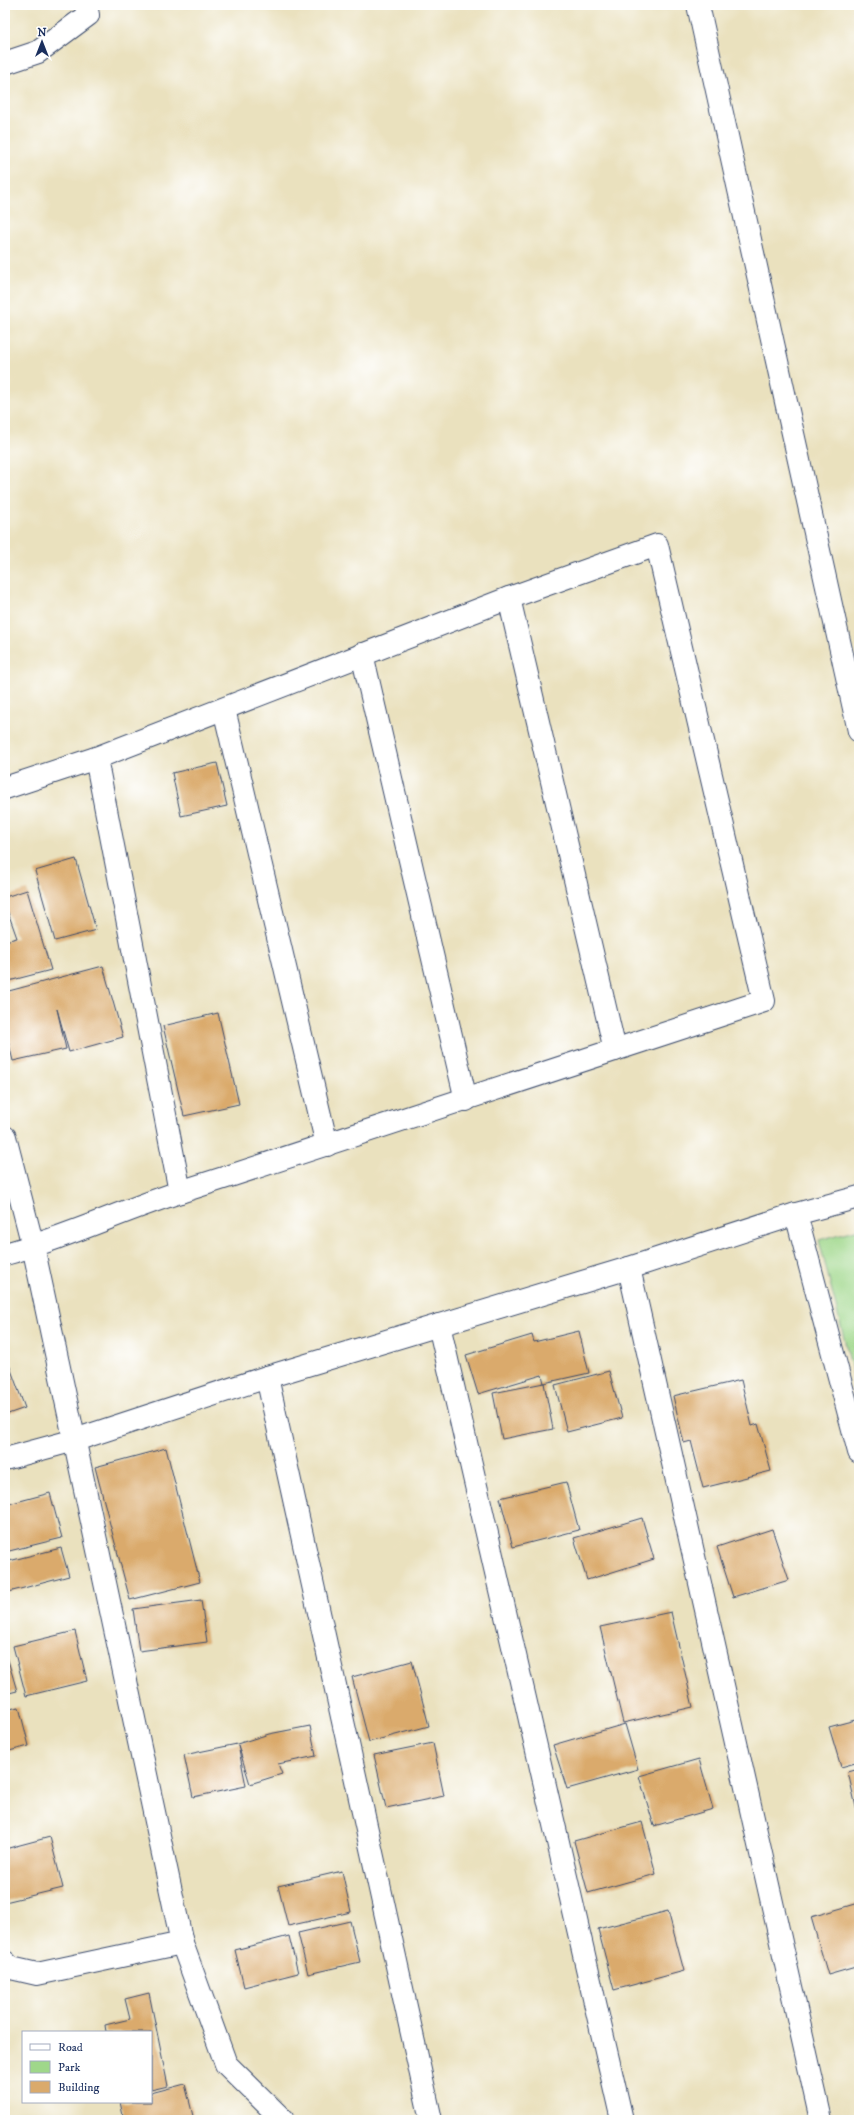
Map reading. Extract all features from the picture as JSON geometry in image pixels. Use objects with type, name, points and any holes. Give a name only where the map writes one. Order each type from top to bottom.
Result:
[{"type":"street","points":[[5,63],[38,52],[88,16],[86,5]]},
{"type":"street","points":[[698,5],[859,731]]},
{"type":"street","points":[[5,788],[96,758],[509,598],[657,545],[764,1001],[466,1100],[180,1192],[33,1246],[5,1254]]},
{"type":"street","points":[[509,598],[615,1050]]},
{"type":"street","points":[[362,654],[466,1100]]},
{"type":"street","points":[[224,709],[327,1145]]},
{"type":"street","points":[[96,758],[180,1192]]},
{"type":"street","points":[[5,1137],[33,1246],[182,1943],[226,2064],[281,2120]]},
{"type":"street","points":[[5,1459],[75,1440],[267,1377],[629,1268],[796,1214],[859,1197]]},
{"type":"street","points":[[796,1214],[859,1452]]},
{"type":"street","points":[[629,1268],[821,2120]]},
{"type":"street","points":[[439,1325],[622,2120]]},
{"type":"street","points":[[267,1377],[431,2120]]},
{"type":"street","points":[[5,1962],[11,1968],[37,1974],[182,1943]]},
{"type":"green space","points":[[859,1229],[859,1397],[819,1240]]},
{"type":"building","points":[[217,763],[227,806],[181,816],[172,773]]},
{"type":"building","points":[[76,859],[96,930],[55,941],[35,871]]},
{"type":"building","points":[[27,890],[51,970],[5,982],[5,941],[17,938],[5,904],[5,897]]},
{"type":"building","points":[[103,966],[123,1037],[69,1052],[57,1009],[66,1049],[13,1061],[5,1028],[5,992]]},
{"type":"building","points":[[218,1013],[239,1104],[184,1116],[163,1026]]},
{"type":"building","points":[[579,1331],[589,1373],[544,1383],[542,1375],[478,1394],[466,1355],[532,1335],[534,1342]]},
{"type":"building","points":[[7,1359],[25,1408],[5,1415],[5,1360]]},
{"type":"building","points":[[609,1371],[622,1418],[567,1432],[555,1385]]},
{"type":"building","points":[[741,1380],[752,1426],[758,1424],[771,1471],[703,1488],[691,1441],[684,1443],[673,1396]]},
{"type":"building","points":[[544,1383],[553,1429],[502,1439],[493,1393]]},
{"type":"building","points":[[166,1448],[200,1582],[130,1600],[95,1467]]},
{"type":"building","points":[[566,1482],[579,1530],[513,1547],[500,1498]]},
{"type":"building","points":[[50,1493],[62,1538],[5,1552],[5,1505]]},
{"type":"building","points":[[642,1518],[654,1559],[587,1580],[574,1538]]},
{"type":"building","points":[[772,1529],[789,1580],[733,1597],[717,1547]]},
{"type":"building","points":[[61,1548],[69,1576],[5,1593],[5,1562]]},
{"type":"building","points":[[201,1600],[207,1642],[139,1651],[133,1609]]},
{"type":"building","points":[[671,1612],[693,1707],[623,1723],[600,1627]]},
{"type":"building","points":[[75,1631],[87,1681],[26,1696],[13,1646]]},
{"type":"building","points":[[5,1650],[17,1691],[5,1694]]},
{"type":"building","points":[[412,1661],[429,1726],[369,1742],[352,1677]]},
{"type":"building","points":[[19,1707],[29,1746],[5,1752],[5,1710]]},
{"type":"building","points":[[859,1719],[859,1762],[841,1767],[829,1727]]},
{"type":"building","points":[[625,1724],[638,1769],[567,1789],[553,1745]]},
{"type":"building","points":[[310,1726],[316,1756],[278,1764],[282,1774],[250,1784],[238,1745],[246,1786],[193,1797],[184,1755],[237,1744],[269,1734]]},
{"type":"building","points":[[433,1743],[444,1796],[386,1808],[374,1755]]},
{"type":"building","points":[[699,1759],[713,1809],[654,1826],[639,1776]]},
{"type":"building","points":[[859,1769],[859,1816],[858,1816],[848,1772]]},
{"type":"building","points":[[642,1822],[656,1874],[588,1893],[574,1841]]},
{"type":"building","points":[[50,1837],[63,1888],[5,1902],[5,1849]]},
{"type":"building","points":[[342,1871],[351,1912],[288,1926],[278,1886]]},
{"type":"building","points":[[859,1903],[859,1966],[828,1975],[811,1917]]},
{"type":"building","points":[[668,1911],[684,1971],[614,1990],[598,1929]]},
{"type":"building","points":[[350,1921],[360,1962],[308,1974],[298,1933]]},
{"type":"building","points":[[289,1936],[298,1973],[244,1987],[235,1950]]},
{"type":"building","points":[[149,1993],[168,2086],[152,2090],[152,2031],[106,2031],[105,2025],[130,2019],[125,1999]]},
{"type":"building","points":[[185,2084],[194,2120],[124,2120],[120,2103],[152,2103],[152,2093]]}]
